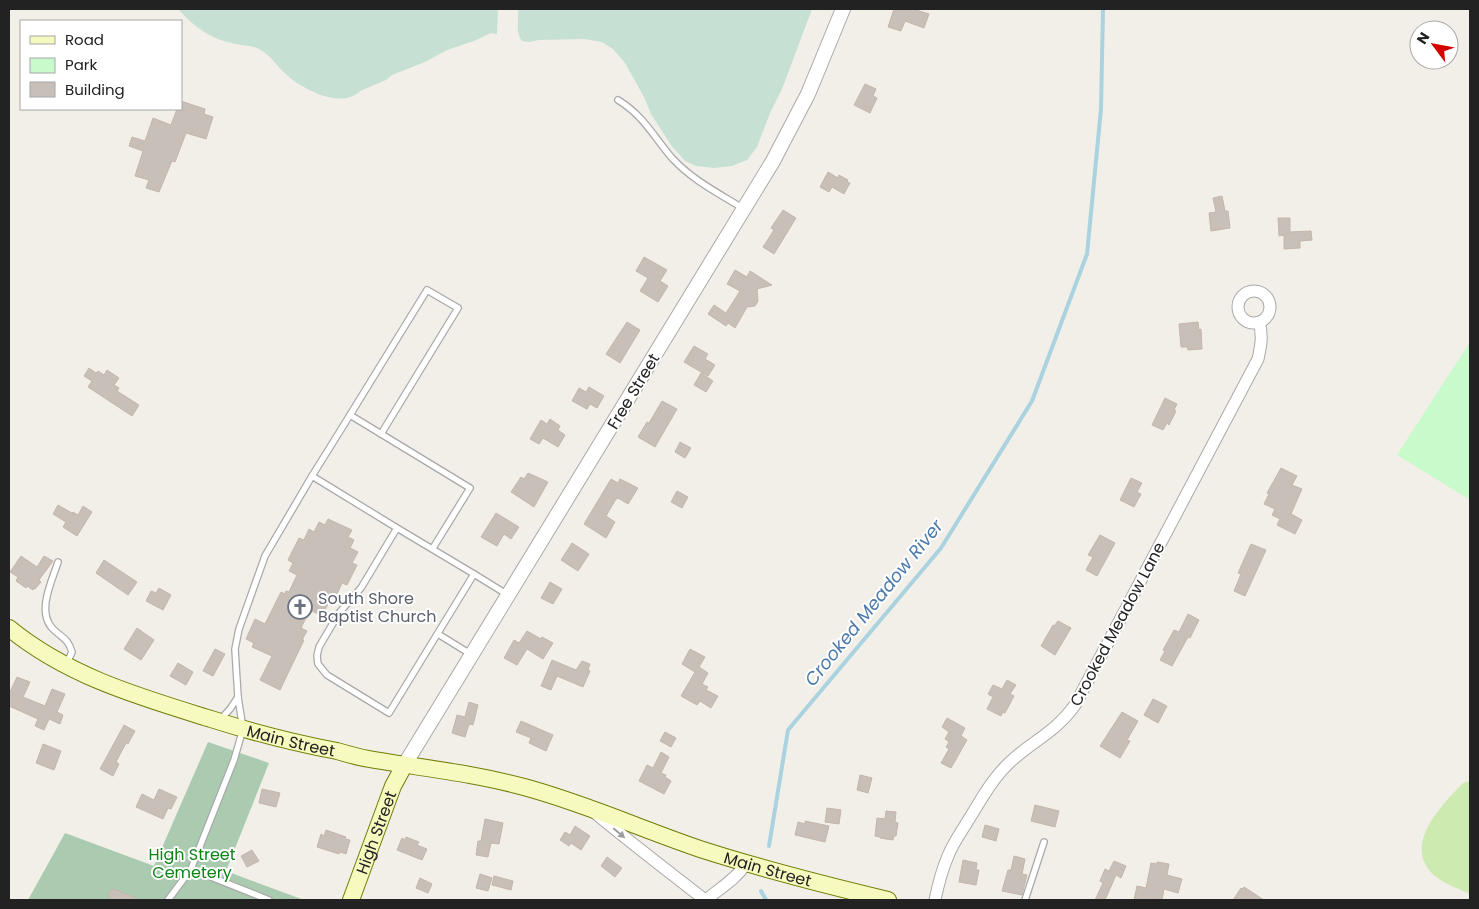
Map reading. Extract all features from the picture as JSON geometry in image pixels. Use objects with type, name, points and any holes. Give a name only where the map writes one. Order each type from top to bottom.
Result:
[{"type":"main road","name":"Main Street","points":[[9,628],[38,649],[66,665],[128,693],[218,722],[301,745],[364,758],[435,768],[521,786],[746,864],[888,900]]},
{"type":"main road","name":"High Street","points":[[351,900],[393,786],[405,764]]},
{"type":"street","name":"Free Street","points":[[405,764],[773,161],[808,94],[843,9]]},
{"type":"street","name":"Crooked Meadow Lane","points":[[935,900],[948,855],[973,812],[996,778],[1022,751],[1040,740],[1065,719],[1075,705],[1258,359],[1262,334],[1259,322]]},
{"type":"street","name":"Main Street","points":[[589,808],[636,848],[650,856],[705,900]]},
{"type":"street","points":[[649,831],[646,849],[650,856]]},
{"type":"street","points":[[705,900],[730,883],[746,864]]},
{"type":"lane","points":[[618,100],[643,120],[672,158],[688,174],[744,209]]},
{"type":"lane","points":[[168,900],[190,869],[234,760],[243,729],[238,697],[235,648],[239,629],[265,556],[427,290],[458,308],[381,434]]},
{"type":"lane","points":[[350,415],[470,488],[432,548]]},
{"type":"lane","points":[[312,476],[508,595]]},
{"type":"lane","points":[[397,528],[361,588],[339,613],[323,640],[317,656],[318,664],[327,676],[389,713],[474,574]]},
{"type":"lane","points":[[58,562],[46,600],[46,617],[52,628],[70,642],[72,652],[66,665]]},
{"type":"lane","points":[[438,634],[472,655]]},
{"type":"lane","points":[[218,722],[238,697]]},
{"type":"lane","points":[[1025,900],[1044,842]]},
{"type":"lane","points":[[190,869],[269,900]]},
{"type":"green space","points":[[178,9],[498,9],[497,34],[491,33],[447,50],[352,96],[333,98],[302,86],[283,72],[259,49],[227,42],[204,32],[190,22]]},
{"type":"green space","points":[[518,9],[812,9],[782,89],[770,113],[757,147],[747,160],[732,166],[714,168],[696,166],[685,161],[671,145],[651,114],[625,63],[613,49],[602,42],[584,39],[522,41],[518,30]]},
{"type":"green space","points":[[1470,342],[1470,500],[1397,455]]},
{"type":"green space","name":"High Street Cemetery","points":[[208,742],[269,763],[226,871],[304,900],[28,900],[65,833],[154,866]]},
{"type":"green space","points":[[1470,781],[1470,894],[1447,884],[1435,876],[1426,864],[1422,852],[1423,839],[1436,815],[1463,783]]},
{"type":"building","points":[[894,9],[913,9],[929,14],[924,28],[905,21],[901,31],[888,27]]},
{"type":"building","points":[[865,84],[876,89],[873,96],[877,98],[870,113],[854,105]]},
{"type":"building","points":[[182,101],[205,109],[204,114],[213,117],[206,139],[186,133],[175,162],[172,161],[159,192],[146,188],[149,180],[135,176],[143,151],[129,146],[132,137],[145,141],[153,118],[171,125],[177,110],[182,110]]},
{"type":"building","points":[[828,172],[838,178],[839,175],[848,180],[847,182],[850,183],[844,194],[832,187],[829,192],[820,187]]},
{"type":"building","points":[[1222,196],[1225,211],[1228,211],[1230,228],[1211,231],[1209,213],[1216,212],[1213,198]]},
{"type":"building","points":[[783,210],[796,218],[774,254],[763,247],[774,230],[771,228]]},
{"type":"building","points":[[1278,218],[1290,218],[1290,232],[1311,231],[1312,240],[1300,241],[1300,248],[1284,249],[1284,235],[1279,236]]},
{"type":"building","points":[[644,257],[667,270],[660,281],[668,286],[658,302],[640,291],[648,278],[636,271]]},
{"type":"building","points":[[735,270],[747,277],[750,271],[772,285],[757,289],[758,301],[755,306],[747,307],[735,328],[728,323],[726,326],[708,314],[714,305],[726,313],[740,291],[727,284]]},
{"type":"building","points":[[627,322],[640,330],[620,363],[606,354]]},
{"type":"building","points":[[1198,322],[1199,330],[1201,329],[1202,349],[1188,350],[1187,347],[1181,347],[1179,324]]},
{"type":"building","points":[[694,346],[708,354],[705,359],[715,365],[708,376],[684,362]]},
{"type":"building","points":[[89,368],[96,373],[98,371],[104,375],[107,370],[119,378],[114,385],[119,388],[117,391],[139,405],[132,416],[88,387],[92,381],[84,376]]},
{"type":"building","points":[[701,373],[713,381],[706,392],[694,385]]},
{"type":"building","points":[[589,387],[604,396],[597,408],[590,404],[587,409],[572,401],[579,388],[586,392]]},
{"type":"building","points":[[1165,398],[1177,404],[1174,410],[1176,411],[1169,425],[1167,423],[1163,430],[1152,425]]},
{"type":"building","points":[[662,401],[677,409],[655,447],[638,437]]},
{"type":"building","points":[[550,419],[560,426],[558,430],[565,435],[558,447],[543,438],[539,444],[530,439],[541,420],[547,424]]},
{"type":"building","points":[[680,442],[691,448],[685,458],[675,452]]},
{"type":"building","points":[[1281,468],[1297,476],[1292,485],[1302,489],[1291,514],[1302,520],[1295,534],[1277,525],[1280,519],[1272,515],[1275,509],[1264,504],[1269,494],[1267,493]]},
{"type":"building","points":[[528,473],[548,482],[534,507],[511,492],[521,477],[524,479]]},
{"type":"building","points":[[1131,478],[1142,483],[1137,492],[1141,494],[1134,507],[1120,500]]},
{"type":"building","points":[[611,479],[618,483],[620,479],[638,488],[628,504],[618,498],[616,499],[606,516],[615,522],[606,538],[584,524]]},
{"type":"building","points":[[677,491],[688,497],[682,508],[671,502]]},
{"type":"building","points":[[58,505],[78,515],[83,506],[92,512],[77,536],[63,527],[66,522],[53,514]]},
{"type":"building","points":[[496,513],[519,527],[511,539],[504,534],[497,546],[481,537]]},
{"type":"building","name":"South Shore Baptist Church","points":[[328,519],[352,530],[348,537],[354,540],[350,548],[358,552],[352,563],[357,565],[347,585],[342,583],[337,594],[334,592],[322,616],[310,610],[301,628],[307,631],[302,640],[304,640],[280,690],[260,680],[272,656],[252,647],[254,643],[246,639],[255,619],[265,624],[281,592],[285,594],[286,591],[289,592],[297,575],[289,571],[293,563],[288,560],[299,538],[304,540],[309,529],[314,532],[319,522],[325,525]]},
{"type":"building","points":[[1100,535],[1115,543],[1097,576],[1086,570],[1093,557],[1088,555]]},
{"type":"building","points":[[572,543],[589,554],[578,571],[561,560]]},
{"type":"building","points":[[1251,544],[1266,550],[1245,596],[1234,591],[1241,574],[1238,573]]},
{"type":"building","points":[[21,556],[37,567],[44,556],[53,561],[39,580],[41,582],[33,590],[27,586],[26,588],[16,581],[18,577],[10,572]]},
{"type":"building","points":[[104,560],[137,582],[128,595],[96,573]]},
{"type":"building","points":[[550,582],[562,589],[553,604],[541,598]]},
{"type":"building","points":[[159,588],[171,595],[163,610],[146,601],[151,591],[156,593]]},
{"type":"building","points":[[1188,614],[1199,620],[1172,666],[1160,660],[1165,651],[1163,650],[1174,630],[1179,632]]},
{"type":"building","points":[[1058,621],[1071,628],[1055,655],[1041,646],[1053,625]]},
{"type":"building","points":[[137,628],[154,640],[141,660],[124,649]]},
{"type":"building","points":[[527,631],[553,643],[543,659],[527,649],[517,665],[504,658],[514,640],[519,643]]},
{"type":"building","points":[[215,649],[225,654],[213,676],[203,671]]},
{"type":"building","points":[[690,649],[705,657],[699,667],[708,673],[702,684],[708,687],[706,690],[718,696],[711,708],[700,701],[697,705],[681,696],[695,672],[682,664]]},
{"type":"building","points":[[552,660],[576,670],[582,661],[590,664],[588,670],[590,671],[583,687],[557,676],[551,690],[541,686]]},
{"type":"building","points":[[178,663],[193,672],[186,685],[170,676]]},
{"type":"building","points":[[17,677],[30,682],[23,697],[45,706],[52,689],[65,694],[57,712],[63,715],[60,724],[49,719],[44,730],[35,726],[38,719],[9,706],[9,694]]},
{"type":"building","points":[[1007,680],[1016,685],[1010,694],[1014,696],[1005,713],[1003,712],[1001,716],[987,709],[993,697],[988,694],[993,685],[1002,689]]},
{"type":"building","points":[[1153,699],[1167,706],[1158,723],[1144,715]]},
{"type":"building","points":[[469,702],[478,705],[473,725],[469,724],[465,737],[452,733],[457,715],[465,717]]},
{"type":"building","points":[[1122,712],[1138,721],[1127,740],[1130,741],[1120,758],[1100,746]]},
{"type":"building","points":[[947,718],[965,728],[961,736],[967,740],[951,768],[941,763],[949,749],[946,747],[949,742],[945,739],[949,732],[942,727]]},
{"type":"building","points":[[521,721],[553,735],[546,751],[529,743],[531,738],[516,732]]},
{"type":"building","points":[[124,725],[135,731],[116,762],[119,764],[113,776],[100,769]]},
{"type":"building","points":[[665,732],[676,738],[671,747],[660,741]]},
{"type":"building","points":[[43,744],[61,751],[54,770],[36,763]]},
{"type":"building","points":[[661,752],[669,757],[661,773],[666,775],[665,777],[671,781],[664,794],[639,781],[647,765],[653,768]]},
{"type":"building","points":[[860,775],[872,778],[868,793],[857,790]]},
{"type":"building","points":[[159,789],[177,797],[171,809],[168,808],[163,819],[136,807],[142,794],[154,800]]},
{"type":"building","points":[[262,789],[280,793],[276,807],[259,803]]},
{"type":"building","points":[[1035,805],[1059,811],[1055,827],[1031,821]]},
{"type":"building","points":[[827,808],[841,810],[839,824],[825,822]]},
{"type":"building","points":[[886,811],[896,812],[895,822],[898,823],[896,836],[894,836],[893,840],[875,836],[877,818],[885,819]]},
{"type":"building","points":[[485,819],[503,823],[499,844],[491,843],[488,857],[476,855]]},
{"type":"building","points":[[805,821],[829,826],[825,842],[795,835],[798,822],[805,824]]},
{"type":"building","points":[[985,825],[999,829],[996,841],[982,837]]},
{"type":"building","points":[[575,826],[590,836],[581,850],[571,843],[569,846],[560,840],[565,832],[570,835]]},
{"type":"building","points":[[326,830],[350,840],[346,854],[340,852],[339,854],[317,847],[321,834],[324,836]]},
{"type":"building","points":[[406,837],[419,842],[417,845],[427,849],[422,860],[397,850],[402,838],[405,840]]},
{"type":"building","points":[[252,850],[259,861],[247,867],[241,856]]},
{"type":"building","points":[[1014,856],[1025,859],[1022,874],[1027,875],[1022,895],[1002,891],[1008,870],[1011,870]]},
{"type":"building","points":[[607,857],[622,868],[615,877],[601,866]]},
{"type":"building","points":[[963,860],[977,863],[976,870],[979,870],[976,885],[959,882]]},
{"type":"building","points":[[1114,861],[1126,866],[1121,878],[1116,875],[1105,900],[1095,900],[1103,883],[1100,881],[1105,869],[1109,871]]},
{"type":"building","points":[[1157,862],[1169,864],[1167,875],[1182,879],[1178,893],[1164,889],[1162,900],[1134,900],[1137,886],[1146,888],[1151,863],[1157,864]]},
{"type":"building","points":[[480,874],[492,878],[488,891],[476,888]]},
{"type":"building","points":[[494,876],[513,881],[511,890],[492,885]]},
{"type":"building","points":[[420,878],[432,884],[428,893],[416,888]]},
{"type":"building","points":[[1244,887],[1264,900],[1233,900],[1241,888]]},
{"type":"building","points":[[114,889],[141,900],[111,900],[108,895]]},
{"type":"waterway","name":"Crooked Meadow River","points":[[769,846],[788,730],[941,548],[1032,401],[1087,254],[1101,109],[1103,9]]},
{"type":"waterway","name":"Crooked Meadow River","points":[[761,891],[766,900]]},
{"type":"place","name":"South Shore Baptist Church","points":[[300,607]]}]
